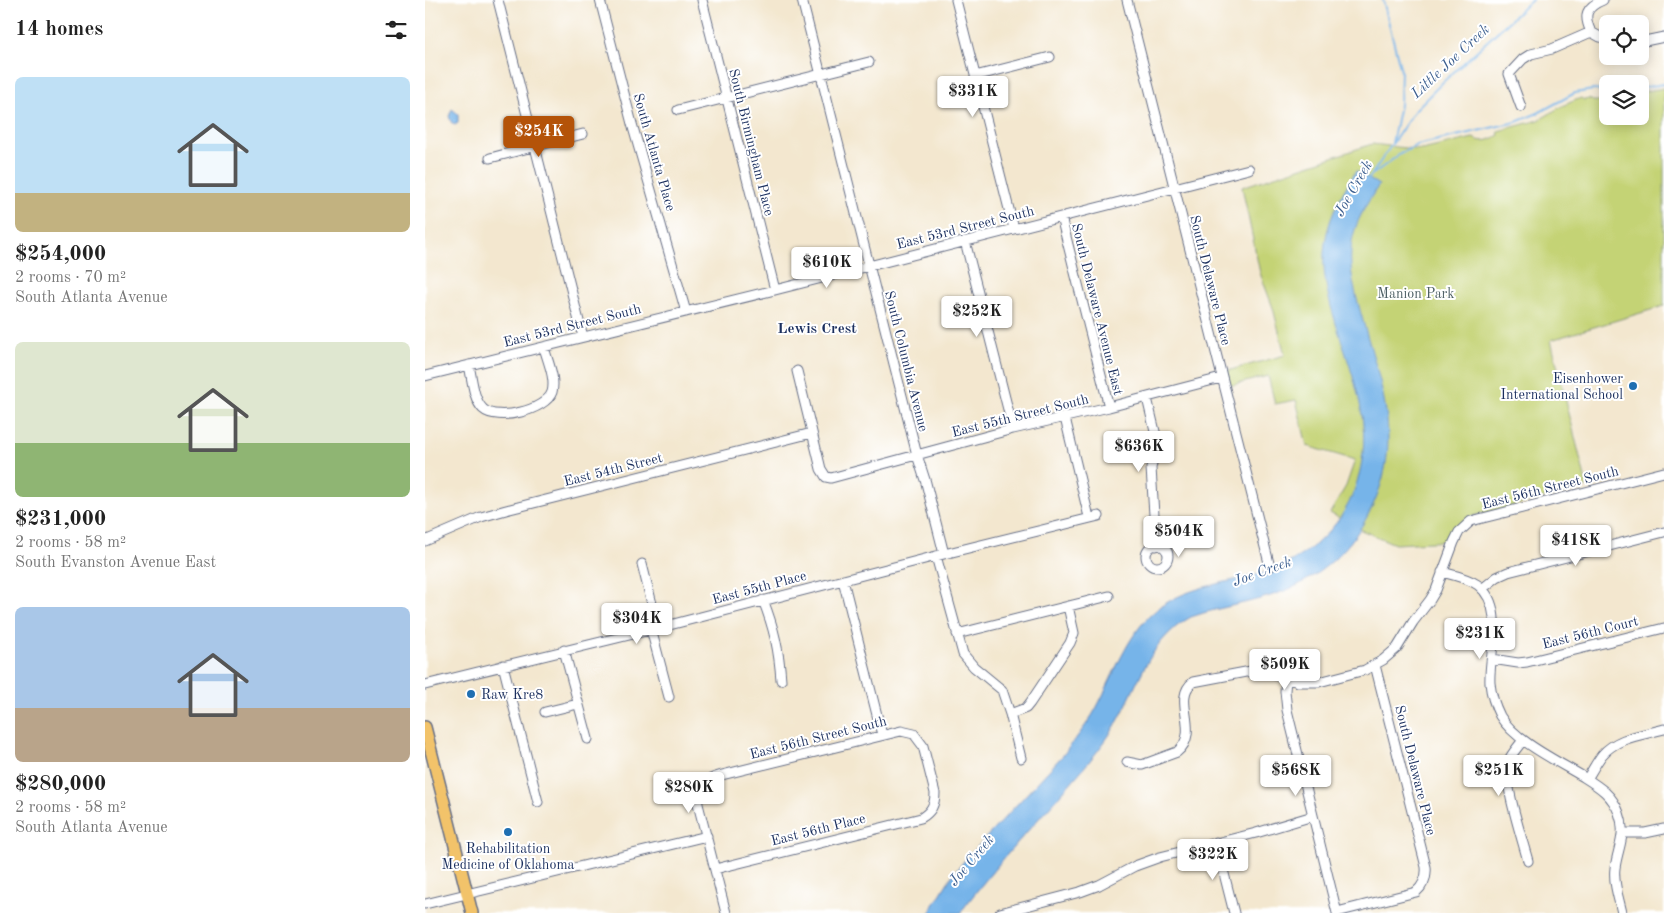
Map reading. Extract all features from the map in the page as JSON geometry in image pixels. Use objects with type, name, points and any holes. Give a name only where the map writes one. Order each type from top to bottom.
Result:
[{"type":"main road","points":[[425,727],[472,913]]},
{"type":"street","points":[[498,0],[583,337]]},
{"type":"street","name":"South Atlanta Place","points":[[600,0],[632,124],[686,312]]},
{"type":"street","name":"South Birmingham Place","points":[[702,0],[775,290]]},
{"type":"street","name":"South Columbia Avenue","points":[[802,0],[917,455],[926,483],[957,634],[963,654],[967,660],[1002,690],[1021,758]]},
{"type":"street","points":[[956,0],[1014,229]]},
{"type":"street","name":"South Delaware Place","points":[[1127,0],[1269,567]]},
{"type":"street","points":[[1599,1],[1589,8],[1587,13],[1591,32],[1599,37]]},
{"type":"street","points":[[1521,107],[1509,74],[1523,59],[1531,54],[1552,50],[1591,32]]},
{"type":"street","points":[[1649,40],[1664,37]]},
{"type":"street","points":[[975,76],[1051,57]]},
{"type":"street","points":[[678,110],[869,62]]},
{"type":"street","points":[[490,158],[583,134]]},
{"type":"street","name":"East 53rd Street South","points":[[425,376],[775,290],[1249,169]]},
{"type":"street","name":"South Delaware Avenue East","points":[[1061,217],[1109,407]]},
{"type":"street","points":[[965,241],[1013,429]]},
{"type":"street","points":[[469,365],[477,399],[485,411],[491,414],[504,415],[539,406],[550,396],[552,379],[544,346]]},
{"type":"street","points":[[797,371],[811,433]]},
{"type":"street","name":"East 55th Street South","points":[[811,433],[821,469],[826,477],[835,477],[1013,429],[1147,398],[1221,378]]},
{"type":"street","points":[[1147,398],[1157,440],[1151,468],[1157,546]]},
{"type":"street","points":[[1065,418],[1088,513]]},
{"type":"street","name":"East 54th Street","points":[[425,541],[481,517],[506,510],[811,433]]},
{"type":"street","name":"East 56th Street South","points":[[1442,572],[1459,532],[1471,521],[1664,472]]},
{"type":"street","name":"East 55th Place","points":[[425,685],[1099,516]]},
{"type":"street","points":[[1482,589],[1497,577],[1509,572],[1664,532]]},
{"type":"street","points":[[642,564],[669,697]]},
{"type":"street","points":[[1127,762],[1142,766],[1181,749],[1185,744],[1188,734],[1185,694],[1187,687],[1193,682],[1251,671],[1268,673],[1298,682],[1319,682],[1365,670],[1383,660],[1397,648],[1436,590],[1442,572],[1469,580],[1482,589],[1488,598],[1493,617],[1495,633],[1490,683],[1493,700],[1506,725],[1523,740],[1604,790],[1615,803],[1622,823],[1623,833],[1615,868],[1615,880],[1623,913]]},
{"type":"street","points":[[843,580],[882,735]]},
{"type":"street","points":[[957,634],[1109,596]]},
{"type":"street","points":[[763,600],[772,623],[778,648],[781,680]]},
{"type":"street","points":[[1010,714],[1026,708],[1070,643],[1074,633],[1067,606]]},
{"type":"street","name":"East 56th Court","points":[[1492,659],[1518,663],[1527,662],[1664,628]]},
{"type":"street","points":[[564,650],[588,739]]},
{"type":"street","points":[[503,665],[538,802]]},
{"type":"street","name":"South Delaware Place","points":[[1337,913],[1409,894],[1420,888],[1424,882],[1426,867],[1375,665]]},
{"type":"street","points":[[1286,679],[1287,710],[1337,913]]},
{"type":"street","points":[[545,712],[578,704]]},
{"type":"street","points":[[1587,779],[1602,756],[1612,746],[1627,739],[1664,729]]},
{"type":"street","name":"East 56th Street South","points":[[707,836],[698,804],[699,791],[703,784],[714,777],[901,731],[914,734],[923,746],[935,793],[935,801],[928,814]]},
{"type":"street","points":[[1523,740],[1509,760],[1507,775],[1528,861]]},
{"type":"street","name":"East 56th Place","points":[[715,869],[921,818],[928,814]]},
{"type":"street","points":[[1000,913],[1099,885],[1145,862],[1313,816]]},
{"type":"street","points":[[1623,833],[1645,833],[1664,829]]},
{"type":"street","points":[[425,904],[707,836],[726,913]]},
{"type":"street","points":[[1216,842],[1234,913]]},
{"type":"green space","name":"Manion Park","points":[[1664,88],[1664,306],[1551,340],[1587,486],[1473,516],[1462,523],[1450,541],[1395,544],[1361,530],[1330,513],[1346,486],[1355,460],[1307,446],[1296,400],[1275,404],[1268,376],[1230,386],[1227,371],[1285,355],[1273,308],[1260,273],[1242,187],[1372,144],[1422,150],[1473,138],[1483,141],[1489,140],[1499,135],[1498,131],[1539,120],[1564,105],[1581,98],[1599,101],[1599,125],[1649,125],[1649,90]]},
{"type":"water","points":[[452,109],[458,114],[458,123],[455,125],[451,122],[449,116]]},
{"type":"water","name":"Joe Creek","points":[[1356,171],[1379,185],[1357,224],[1352,242],[1351,260],[1356,295],[1383,395],[1387,418],[1388,442],[1386,465],[1379,490],[1362,526],[1338,556],[1318,573],[1296,586],[1257,600],[1191,617],[1177,626],[1155,650],[1118,721],[1104,743],[994,870],[960,913],[929,913],[951,877],[965,860],[1064,754],[1079,735],[1096,708],[1132,638],[1149,616],[1160,607],[1184,594],[1263,573],[1291,561],[1316,544],[1337,522],[1345,509],[1352,496],[1360,472],[1363,427],[1355,384],[1329,299],[1324,271],[1324,252],[1333,214]]},
{"type":"waterway","points":[[1383,0],[1401,71],[1400,105],[1392,143]]},
{"type":"waterway","name":"Little Joe Creek","points":[[1368,180],[1415,110],[1532,0]]},
{"type":"waterway","points":[[1649,86],[1664,84]]},
{"type":"waterway","points":[[1373,174],[1400,154],[1417,145],[1516,122],[1538,113],[1575,93],[1599,90]]},
{"type":"place","name":"Eisenhower International School","points":[[1633,386]]},
{"type":"place","name":"Raw Kre8","points":[[471,694]]},
{"type":"place","name":"Rehabilitation Medicine of Oklahoma","points":[[508,832]]},
{"type":"district","name":"Lewis Crest","points":[[817,328]]}]
